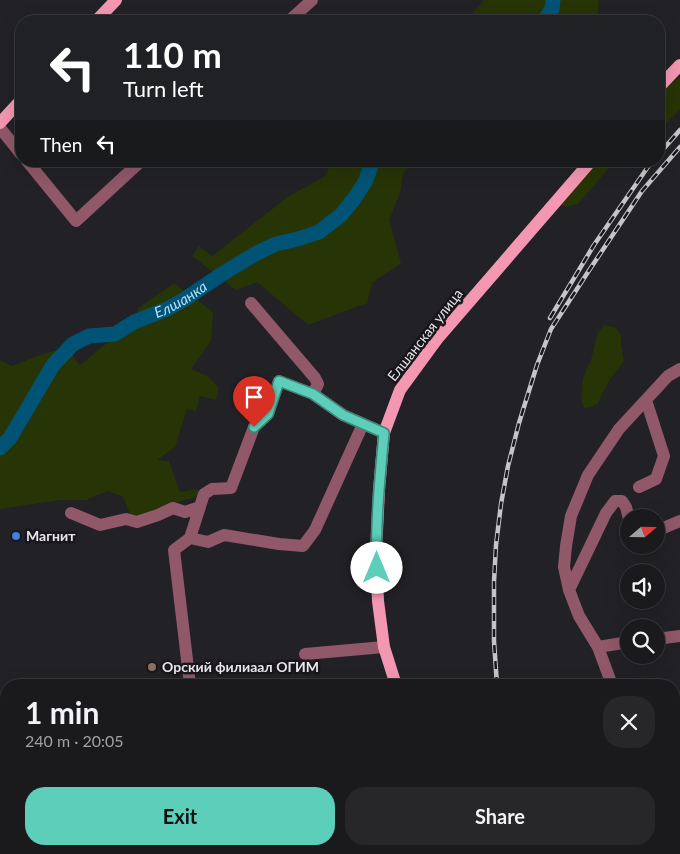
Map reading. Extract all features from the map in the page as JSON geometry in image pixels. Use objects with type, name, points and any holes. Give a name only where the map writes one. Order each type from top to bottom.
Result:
[{"type":"main road","points":[[100,15],[109,2]]},
{"type":"main road","points":[[665,81],[680,65]]},
{"type":"main road","points":[[0,123],[15,107]]},
{"type":"main road","name":"Елшанская улица","points":[[394,679],[384,647],[378,601],[376,552],[384,433],[400,390],[438,338],[586,167]]},
{"type":"street","points":[[296,15],[312,0]]},
{"type":"street","points":[[0,128],[15,147]]},
{"type":"street","points":[[32,167],[76,221],[134,167]]},
{"type":"street","points":[[252,302],[315,378],[318,384],[313,394]]},
{"type":"street","points":[[610,679],[598,647],[579,616],[569,590],[564,567],[571,516],[588,475],[619,429],[668,376],[680,369]]},
{"type":"street","points":[[189,679],[174,550],[190,538],[204,494],[212,488],[231,488],[254,427],[268,414],[279,381],[313,394],[343,415],[384,433]]},
{"type":"street","points":[[639,487],[656,478],[664,456],[646,400]]},
{"type":"street","points":[[190,538],[208,542],[224,535],[303,546],[315,530],[363,424]]},
{"type":"street","points":[[569,590],[606,513],[615,501],[622,501],[626,509]]},
{"type":"street","points":[[71,513],[100,525],[126,519],[136,522],[173,508],[185,512],[200,507]]},
{"type":"street","points":[[665,527],[680,521]]},
{"type":"street","points":[[665,637],[680,636]]},
{"type":"street","points":[[598,647],[620,643]]},
{"type":"street","points":[[305,654],[384,647]]},
{"type":"green space","points":[[484,0],[599,0],[598,15],[471,15]]},
{"type":"green space","points":[[680,76],[680,109],[665,124],[665,88],[670,83],[675,82]]},
{"type":"green space","points":[[330,167],[408,167],[403,174],[400,193],[389,220],[401,263],[372,283],[367,303],[308,325],[257,282],[236,290],[192,256],[199,246],[212,256],[289,196],[324,177]]},
{"type":"green space","points":[[590,167],[610,167],[578,204],[565,207],[559,203]]},
{"type":"green space","points":[[174,283],[213,312],[211,341],[191,369],[208,376],[219,388],[216,400],[200,396],[196,411],[187,409],[175,447],[157,460],[169,461],[180,492],[197,489],[201,495],[155,509],[133,521],[123,497],[108,491],[86,500],[60,500],[0,509],[0,360],[12,366],[42,354],[66,348],[80,365],[140,316],[137,309]]},
{"type":"green space","points":[[605,325],[616,328],[621,336],[624,361],[610,379],[598,403],[592,407],[584,408],[581,398],[583,378],[591,360],[598,332]]},
{"type":"waterway","name":"Елшанка","points":[[548,15],[552,9],[553,0]]},
{"type":"waterway","name":"Елшанка","points":[[0,448],[10,438],[53,365],[73,344],[89,336],[115,334],[134,322],[167,309],[185,299],[257,253],[276,244],[319,232],[341,215],[354,199],[365,182],[371,167]]},
{"type":"railway","points":[[665,147],[680,130]]},
{"type":"railway","points":[[665,164],[680,147]]},
{"type":"railway","points":[[550,318],[594,245],[648,167]]},
{"type":"railway","points":[[497,679],[494,641],[494,582],[501,504],[519,423],[537,365],[551,329],[642,191],[663,167]]},
{"type":"place","name":"Магнит","points":[[16,536]]},
{"type":"place","name":"Орский филиаал ОГИМ","points":[[152,667]]},
{"type":"route","points":[[254,427],[268,414],[279,381],[313,394],[343,415],[384,433],[379,490],[377,568]]}]
